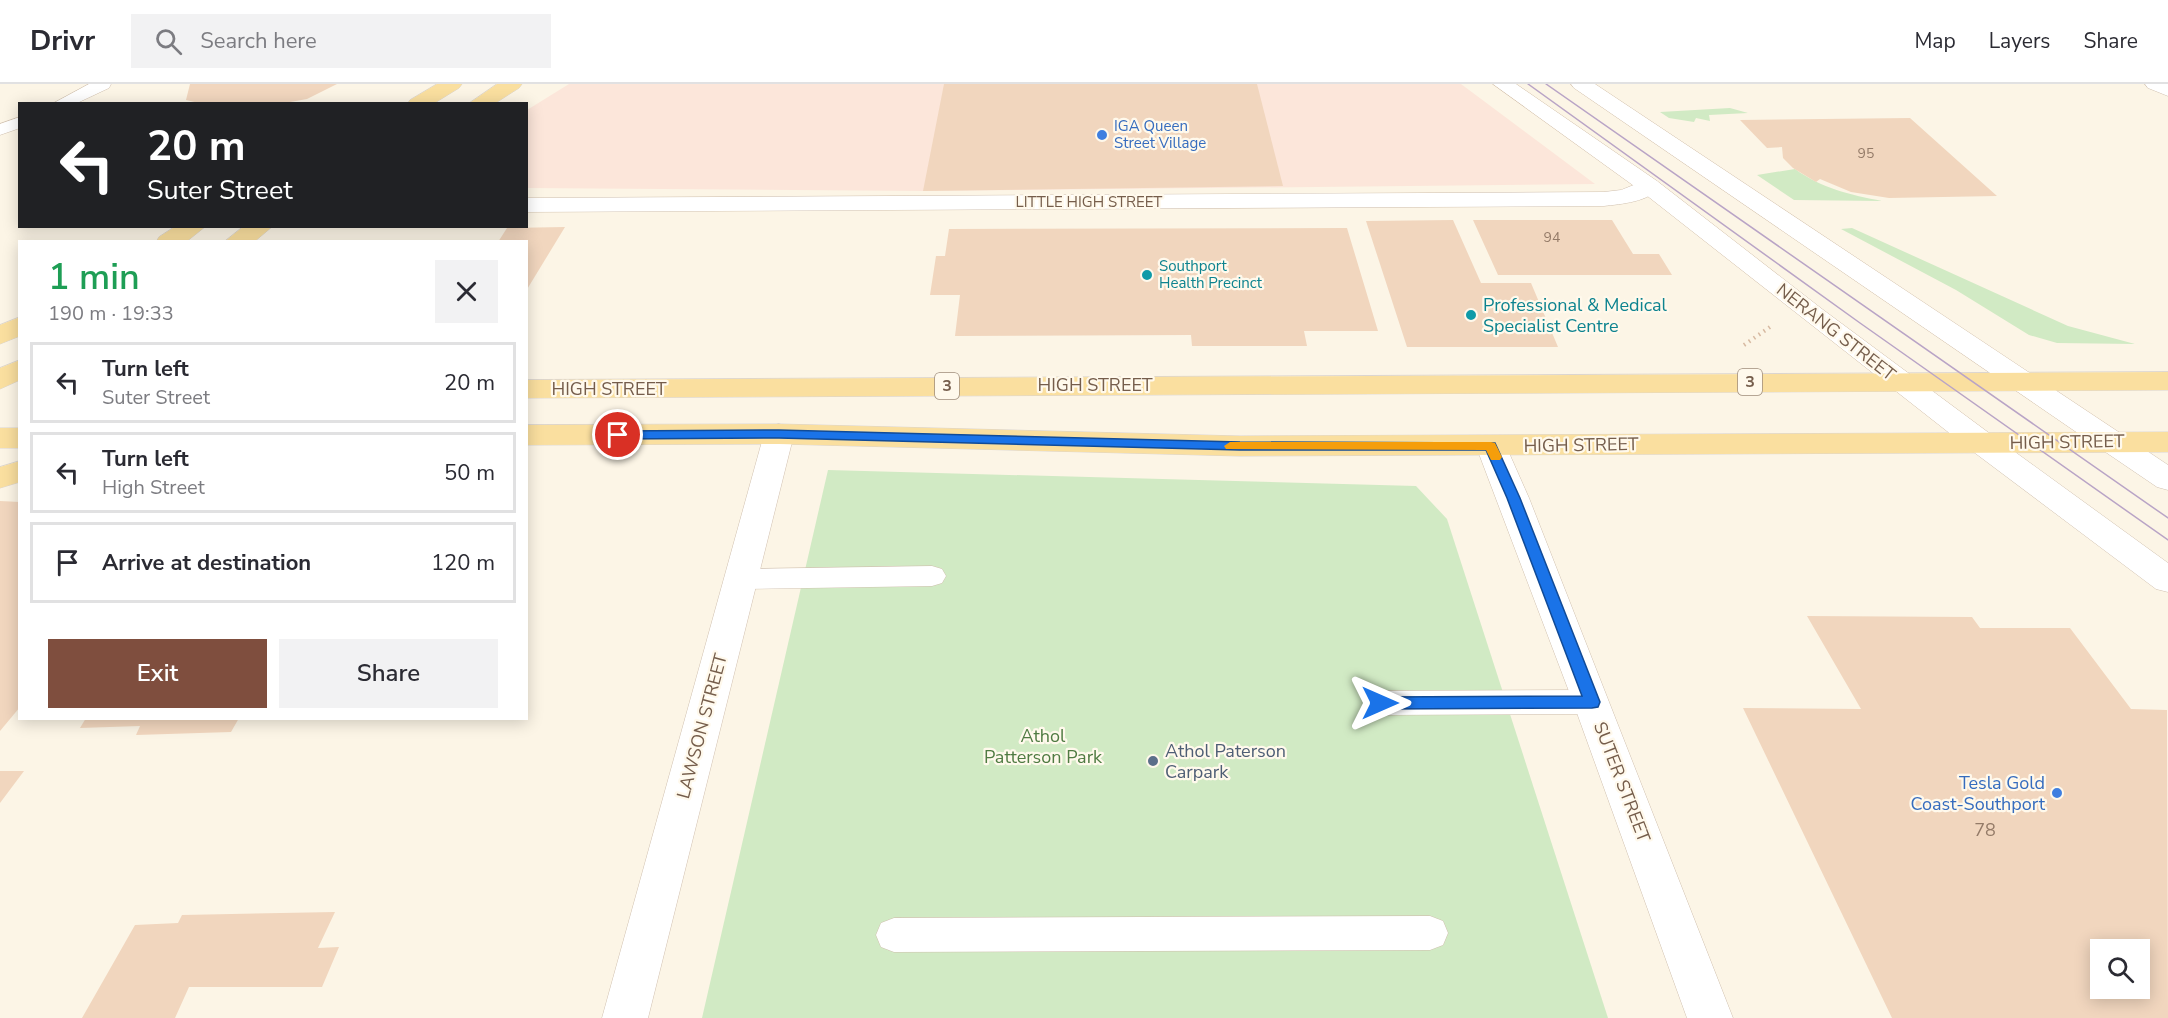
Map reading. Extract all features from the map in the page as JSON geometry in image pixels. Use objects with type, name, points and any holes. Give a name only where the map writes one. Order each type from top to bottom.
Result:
[{"type":"main road","points":[[420,102],[452,84]]},
{"type":"main road","points":[[481,102],[512,84]]},
{"type":"main road","points":[[171,240],[191,228]]},
{"type":"main road","points":[[239,240],[258,228]]},
{"type":"main road","points":[[0,327],[18,325]]},
{"type":"main road","points":[[0,336],[18,326]]},
{"type":"main road","points":[[0,380],[18,369]]},
{"type":"main road","name":"HIGH STREET","points":[[528,389],[2168,381]]},
{"type":"main road","points":[[0,387],[18,388]]},
{"type":"main road","name":"HIGH STREET","points":[[528,435],[779,434],[1240,446],[2168,442]]},
{"type":"main road","points":[[0,438],[18,438]]},
{"type":"main road","points":[[0,478],[18,472]]},
{"type":"street","name":"NERANG STREET","points":[[1503,84],[1649,186],[1900,382],[2168,580]]},
{"type":"street","points":[[1581,84],[2168,480]]},
{"type":"street","points":[[2155,84],[2168,90]]},
{"type":"street","name":"LITTLE HIGH STREET","points":[[528,205],[1604,199],[1626,196],[1649,186]]},
{"type":"street","name":"LAWSON STREET","points":[[625,1018],[779,434]]},
{"type":"street","name":"SUTER STREET","points":[[1491,446],[1592,702],[1710,1018]]},
{"type":"lane","points":[[64,102],[103,84]]},
{"type":"lane","points":[[0,130],[18,123]]},
{"type":"lane","points":[[741,579],[932,576]]},
{"type":"lane","points":[[1380,703],[1592,702]]},
{"type":"lane","points":[[894,935],[1430,933]]},
{"type":"shaded area","points":[[569,84],[1461,84],[1595,184],[923,191],[528,188],[528,109]]},
{"type":"green space","points":[[1730,108],[1748,113],[1709,115],[1710,121],[1696,118],[1694,122],[1669,118],[1660,112]]},
{"type":"green space","points":[[1795,169],[1826,186],[1882,201],[1794,200],[1757,175]]},
{"type":"green space","points":[[1852,228],[2068,326],[2135,344],[2057,343],[2029,335],[1956,290],[1841,229]]},
{"type":"green space","name":"Athol Patterson Park","points":[[828,470],[1416,486],[1447,519],[1608,1018],[702,1018]]},
{"type":"building","points":[[190,84],[337,84],[307,99],[290,102],[194,102],[186,100]]},
{"type":"building","name":"IGA Queen Street Village","points":[[944,84],[1257,84],[1283,186],[923,191]]},
{"type":"building","points":[[1910,118],[1997,196],[1889,198],[1851,192],[1820,179],[1816,182],[1793,168],[1783,158],[1782,147],[1767,148],[1740,120]]},
{"type":"building","name":"Professional & Medical Specialist Centre","points":[[1453,220],[1481,283],[1531,283],[1558,347],[1407,347],[1366,221]]},
{"type":"building","points":[[1473,220],[1612,220],[1633,254],[1659,254],[1672,275],[1498,275]]},
{"type":"building","points":[[565,227],[528,288],[528,240],[499,240],[507,228]]},
{"type":"building","name":"Southport Health Precinct","points":[[1347,228],[1378,331],[1304,331],[1307,346],[1192,346],[1191,335],[955,336],[960,295],[930,295],[936,256],[945,256],[949,229]]},
{"type":"building","points":[[0,501],[18,502],[18,709],[0,731]]},
{"type":"building","points":[[1807,616],[1972,617],[1980,628],[2070,628],[2131,709],[2167,710],[2168,1018],[1892,1018],[1743,708],[1861,709]]},
{"type":"building","points":[[85,720],[238,720],[231,732],[136,735],[140,726],[80,728]]},
{"type":"building","points":[[0,771],[24,771],[0,803]]},
{"type":"building","points":[[335,912],[318,948],[339,947],[322,987],[189,987],[175,1018],[82,1018],[135,925],[178,923],[182,915]]},
{"type":"tram line","points":[[1528,84],[1860,323],[2168,540]]},
{"type":"tram line","points":[[1546,84],[2168,518]]},
{"type":"slow traffic","points":[[1230,446],[1491,446],[1496,457]]},
{"type":"place","name":"IGA Queen Street Village","points":[[1102,135]]},
{"type":"place","name":"Southport Health Precinct","points":[[1147,275]]},
{"type":"place","name":"Professional & Medical Specialist Centre","points":[[1471,315]]},
{"type":"place","name":"Athol Paterson Carpark","points":[[1153,761]]},
{"type":"place","name":"Tesla Gold Coast-Southport","points":[[2057,793]]},
{"type":"route","points":[[618,435],[779,434],[1240,446],[1491,446],[1592,702],[1380,703]]}]
